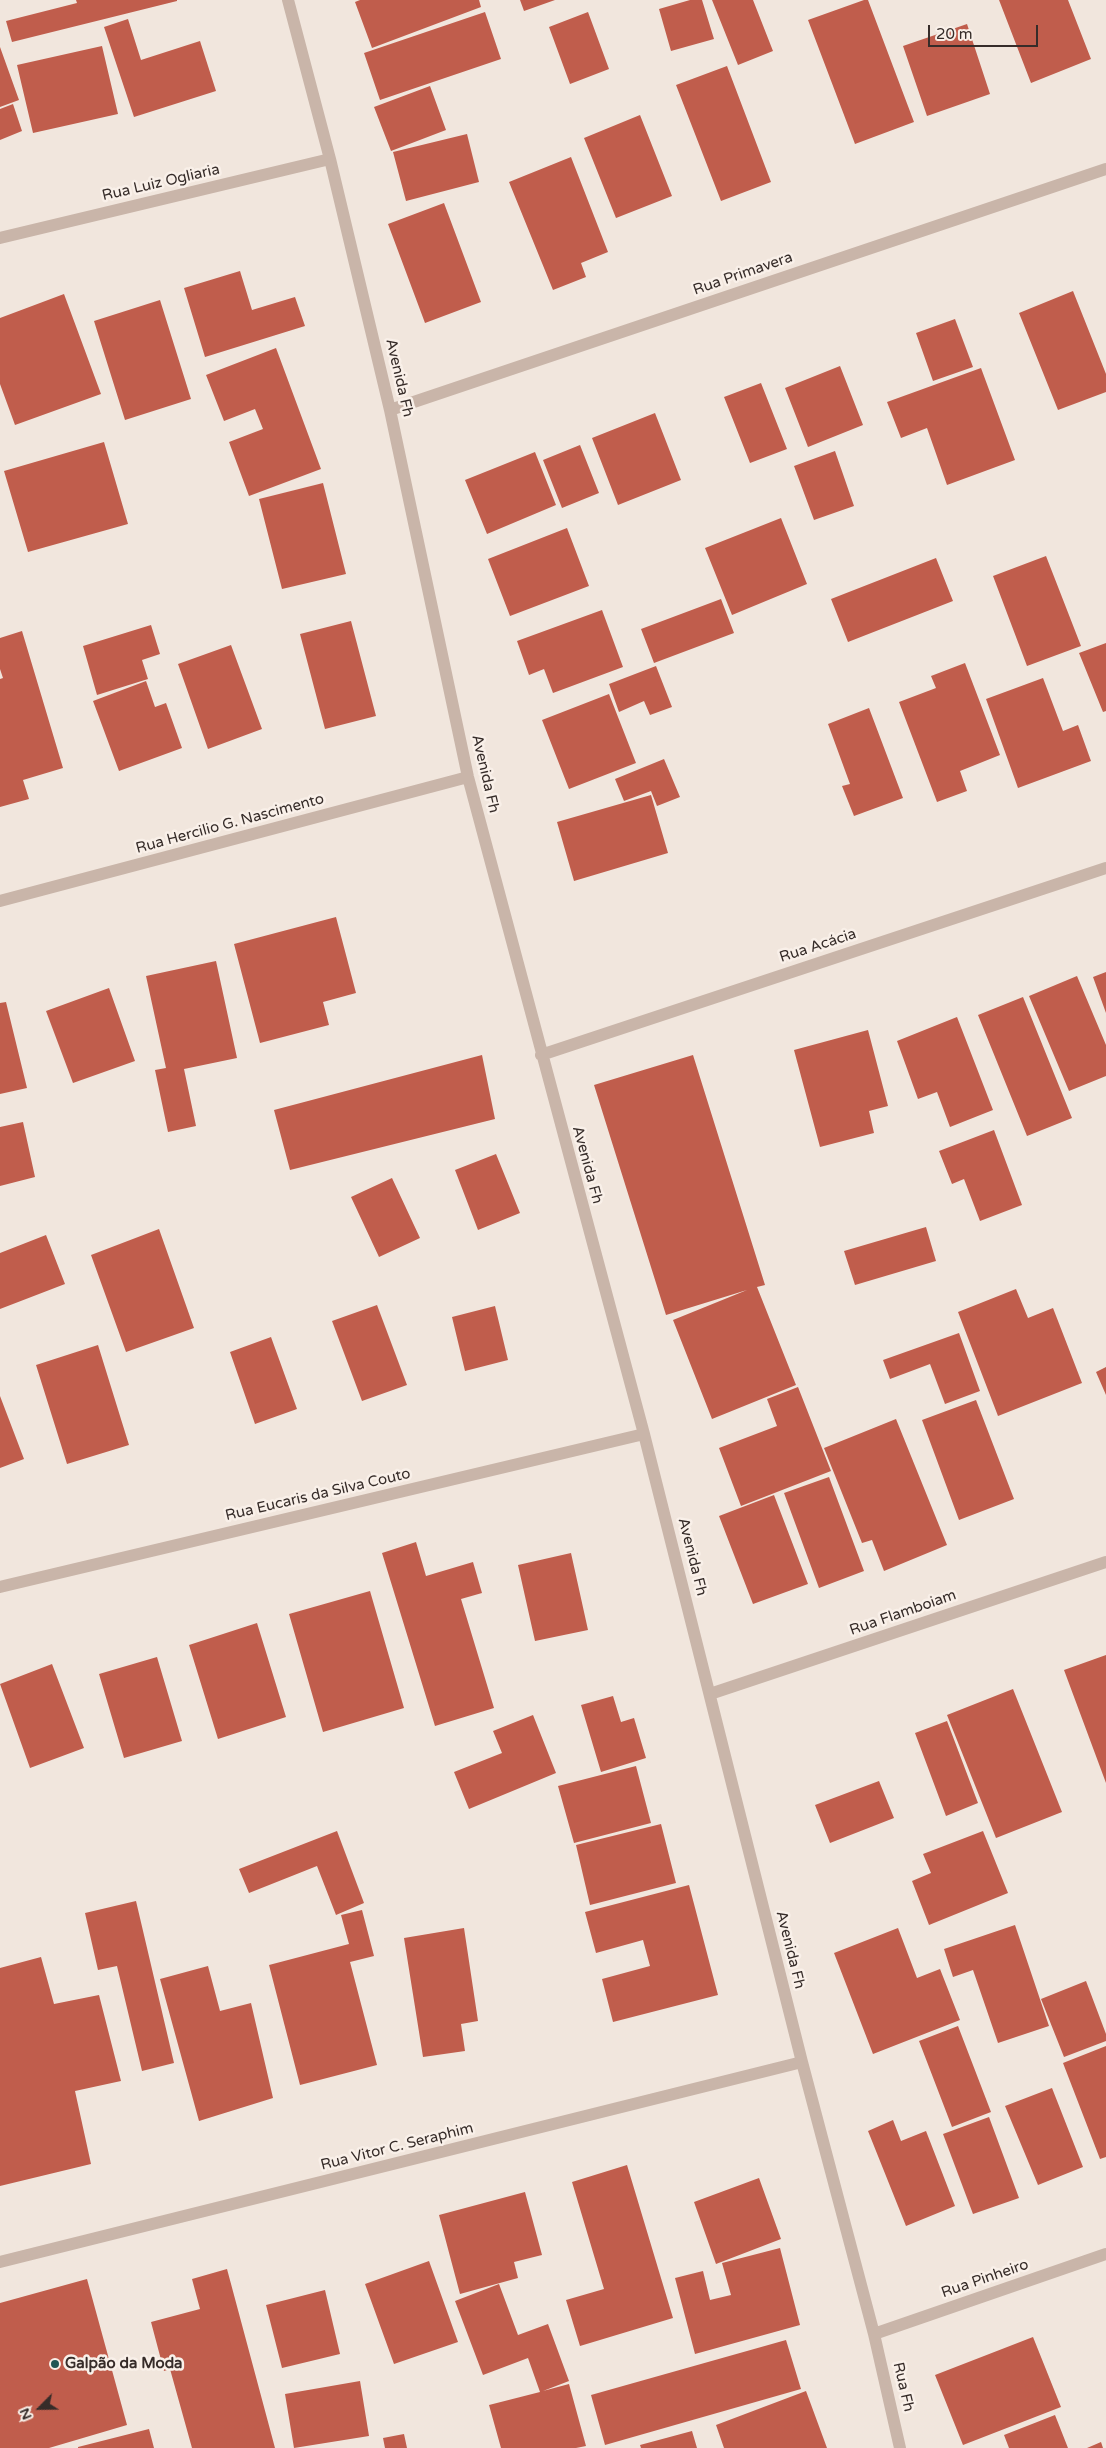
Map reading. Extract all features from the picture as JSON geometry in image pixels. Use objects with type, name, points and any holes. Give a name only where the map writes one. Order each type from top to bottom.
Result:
[{"type":"street","name":"Avenida Fh","points":[[288,0],[330,160],[390,410],[468,777],[644,1434],[802,2062],[874,2334]]},
{"type":"street","name":"Rua Luiz Ogliaria","points":[[0,238],[330,160]]},
{"type":"street","name":"Rua Primavera","points":[[390,410],[1106,169]]},
{"type":"street","name":"Rua Hercilio G. Nascimento","points":[[0,901],[468,777]]},
{"type":"street","name":"Rua Acácia","points":[[541,1055],[1106,868]]},
{"type":"street","name":"Rua Eucaris da Silva Couto","points":[[0,1587],[644,1434]]},
{"type":"street","name":"Rua Flamboiam","points":[[710,1694],[1106,1562]]},
{"type":"street","name":"Rua Vitor C. Seraphim","points":[[0,2262],[802,2062]]},
{"type":"street","name":"Rua Pinheiro","points":[[874,2334],[1106,2254]]},
{"type":"street","name":"Rua Fh","points":[[874,2334],[900,2448]]},
{"type":"building","points":[[76,0],[177,1],[12,42],[6,21],[77,3]]},
{"type":"building","points":[[360,0],[479,0],[481,7],[372,48],[355,2]]},
{"type":"building","points":[[520,0],[555,0],[524,11]]},
{"type":"building","points":[[690,0],[702,0],[714,39],[671,51],[659,9]]},
{"type":"building","points":[[712,0],[753,0],[773,51],[738,65]]},
{"type":"building","points":[[868,0],[914,122],[855,144],[808,20]]},
{"type":"building","points":[[999,0],[1068,0],[1091,59],[1031,83]]},
{"type":"building","points":[[485,12],[501,59],[380,100],[364,53]]},
{"type":"building","points":[[588,12],[609,69],[570,84],[549,27]]},
{"type":"building","points":[[128,19],[141,60],[200,41],[216,91],[134,117],[104,27]]},
{"type":"building","points":[[967,24],[990,94],[927,116],[903,46]]},
{"type":"building","points":[[102,46],[118,114],[33,133],[17,65]]},
{"type":"building","points":[[0,47],[19,100],[0,107]]},
{"type":"building","points":[[727,66],[771,182],[721,201],[676,85]]},
{"type":"building","points":[[430,86],[446,130],[391,151],[374,107]]},
{"type":"building","points":[[13,104],[22,131],[0,140],[0,109]]},
{"type":"building","points":[[640,115],[672,196],[616,218],[584,138]]},
{"type":"building","points":[[467,134],[479,182],[406,201],[393,152]]},
{"type":"building","points":[[571,157],[608,252],[581,263],[586,277],[553,290],[509,182]]},
{"type":"building","points":[[444,203],[481,302],[425,323],[388,224]]},
{"type":"building","points":[[240,271],[252,310],[295,297],[305,326],[205,357],[184,288]]},
{"type":"building","points":[[1073,291],[1106,374],[1106,392],[1058,410],[1019,313]]},
{"type":"building","points":[[64,294],[101,394],[15,425],[0,384],[0,318]]},
{"type":"building","points":[[160,300],[191,399],[125,420],[94,321]]},
{"type":"building","points":[[955,319],[973,367],[933,381],[916,333]]},
{"type":"building","points":[[276,348],[321,469],[249,496],[229,442],[263,429],[255,409],[224,421],[206,375]]},
{"type":"building","points":[[840,366],[863,425],[808,447],[785,388]]},
{"type":"building","points":[[981,368],[1015,460],[947,485],[927,428],[901,438],[887,402]]},
{"type":"building","points":[[761,383],[787,449],[750,463],[724,397]]},
{"type":"building","points":[[655,413],[681,480],[618,505],[592,438]]},
{"type":"building","points":[[104,442],[128,524],[28,552],[4,471]]},
{"type":"building","points":[[580,445],[599,493],[562,508],[543,460]]},
{"type":"building","points":[[835,451],[854,506],[814,520],[794,466]]},
{"type":"building","points":[[535,452],[556,505],[487,534],[465,480]]},
{"type":"building","points":[[323,483],[346,574],[282,589],[259,499]]},
{"type":"building","points":[[781,518],[807,584],[732,615],[705,548]]},
{"type":"building","points":[[567,528],[589,586],[510,616],[488,559]]},
{"type":"building","points":[[1046,556],[1081,646],[1027,666],[993,576]]},
{"type":"building","points":[[936,558],[953,601],[848,642],[831,599]]},
{"type":"building","points":[[721,599],[734,633],[654,663],[641,629]]},
{"type":"building","points":[[602,610],[623,667],[553,693],[544,669],[529,675],[517,641]]},
{"type":"building","points":[[351,621],[376,716],[325,729],[300,634]]},
{"type":"building","points":[[151,625],[160,654],[142,660],[148,679],[97,695],[83,646]]},
{"type":"building","points":[[22,631],[63,768],[23,780],[29,799],[0,807],[0,679],[3,678],[0,669],[0,638]]},
{"type":"building","points":[[1106,643],[1106,711],[1103,712],[1079,653]]},
{"type":"building","points":[[231,645],[262,729],[208,749],[178,664]]},
{"type":"building","points":[[965,663],[1000,755],[960,771],[967,791],[937,802],[899,702],[936,688],[931,676]]},
{"type":"building","points":[[656,666],[672,707],[650,715],[644,701],[619,712],[609,684]]},
{"type":"building","points":[[1043,678],[1063,731],[1078,725],[1091,761],[1018,788],[986,699]]},
{"type":"building","points":[[146,681],[155,707],[166,703],[182,748],[119,771],[93,701]]},
{"type":"building","points":[[609,694],[636,763],[569,789],[542,720]]},
{"type":"building","points":[[869,708],[903,798],[854,816],[842,786],[850,784],[828,724]]},
{"type":"building","points":[[664,759],[680,797],[657,806],[651,791],[624,801],[615,779]]},
{"type":"building","points":[[651,795],[668,853],[574,881],[557,822]]},
{"type":"building","points":[[336,917],[356,993],[323,1002],[329,1025],[260,1043],[234,944]]},
{"type":"building","points":[[216,961],[237,1058],[184,1069],[196,1126],[168,1132],[155,1070],[166,1068],[146,976]]},
{"type":"building","points":[[1106,972],[1106,1013],[1093,977]]},
{"type":"building","points":[[1077,976],[1106,1045],[1106,1076],[1069,1091],[1029,996]]},
{"type":"building","points":[[109,988],[135,1061],[73,1083],[46,1011]]},
{"type":"building","points":[[1023,997],[1072,1118],[1027,1136],[978,1015]]},
{"type":"building","points":[[6,1002],[27,1088],[0,1094],[0,1003]]},
{"type":"building","points":[[957,1017],[993,1110],[950,1127],[937,1092],[918,1099],[897,1041]]},
{"type":"building","points":[[868,1030],[888,1106],[869,1111],[874,1133],[820,1147],[794,1050]]},
{"type":"building","points":[[482,1055],[495,1119],[290,1170],[274,1110]]},
{"type":"building","points":[[693,1055],[765,1285],[757,1287],[796,1385],[712,1419],[673,1320],[747,1290],[666,1315],[594,1085]]},
{"type":"building","points":[[23,1122],[35,1177],[0,1186],[0,1127]]},
{"type":"building","points":[[994,1130],[1022,1205],[980,1221],[964,1179],[952,1184],[939,1151]]},
{"type":"building","points":[[496,1154],[520,1213],[478,1230],[455,1170]]},
{"type":"building","points":[[392,1178],[420,1238],[379,1257],[351,1197]]},
{"type":"building","points":[[926,1227],[936,1261],[855,1285],[844,1251]]},
{"type":"building","points":[[159,1229],[194,1328],[126,1352],[91,1255]]},
{"type":"building","points":[[46,1235],[65,1284],[0,1309],[0,1253]]},
{"type":"building","points":[[1016,1289],[1028,1318],[1053,1308],[1082,1383],[998,1416],[958,1312]]},
{"type":"building","points":[[377,1305],[407,1385],[362,1401],[332,1321]]},
{"type":"building","points":[[495,1306],[508,1360],[465,1371],[452,1317]]},
{"type":"building","points":[[959,1333],[980,1391],[945,1404],[930,1364],[890,1379],[883,1360]]},
{"type":"building","points":[[271,1337],[297,1409],[255,1424],[230,1352]]},
{"type":"building","points":[[98,1345],[129,1445],[67,1464],[36,1365]]},
{"type":"building","points":[[1106,1367],[1106,1395],[1096,1372]]},
{"type":"building","points":[[798,1387],[831,1471],[741,1506],[719,1448],[777,1426],[767,1399]]},
{"type":"building","points":[[0,1396],[24,1459],[0,1468]]},
{"type":"building","points":[[976,1400],[1014,1499],[959,1520],[922,1420]]},
{"type":"building","points":[[896,1419],[947,1545],[884,1571],[872,1540],[862,1543],[824,1448]]},
{"type":"building","points":[[829,1477],[864,1571],[819,1588],[784,1493]]},
{"type":"building","points":[[774,1495],[808,1584],[753,1604],[719,1516]]},
{"type":"building","points":[[416,1542],[426,1576],[473,1562],[482,1593],[461,1599],[494,1708],[435,1726],[382,1553]]},
{"type":"building","points":[[571,1553],[588,1630],[535,1641],[518,1565]]},
{"type":"building","points":[[370,1591],[404,1708],[323,1732],[289,1614]]},
{"type":"building","points":[[257,1623],[286,1717],[218,1739],[189,1645]]},
{"type":"building","points":[[1106,1655],[1106,1783],[1064,1670]]},
{"type":"building","points":[[157,1657],[182,1741],[124,1758],[99,1674]]},
{"type":"building","points":[[52,1664],[84,1748],[30,1768],[0,1684]]},
{"type":"building","points":[[1013,1689],[1062,1812],[996,1838],[947,1715]]},
{"type":"building","points":[[613,1696],[621,1722],[634,1718],[646,1758],[601,1772],[581,1705]]},
{"type":"building","points":[[533,1715],[556,1773],[469,1809],[454,1772],[502,1753],[493,1731]]},
{"type":"building","points":[[947,1721],[978,1803],[946,1816],[915,1733]]},
{"type":"building","points":[[636,1766],[651,1823],[574,1843],[558,1786]]},
{"type":"building","points":[[879,1781],[894,1818],[830,1843],[815,1805]]},
{"type":"building","points":[[661,1824],[676,1883],[590,1905],[576,1845]]},
{"type":"building","points":[[337,1831],[364,1903],[336,1915],[317,1866],[249,1893],[239,1869]]},
{"type":"building","points":[[983,1831],[1008,1893],[929,1925],[912,1881],[931,1873],[923,1854]]},
{"type":"building","points":[[689,1885],[718,1995],[613,2022],[602,1979],[650,1966],[643,1940],[596,1953],[585,1912]]},
{"type":"building","points":[[136,1901],[174,2063],[142,2071],[117,1966],[98,1970],[85,1913]]},
{"type":"building","points":[[362,1910],[374,1956],[350,1962],[377,2065],[300,2085],[269,1965],[349,1944],[341,1915]]},
{"type":"building","points":[[1015,1925],[1049,2026],[998,2043],[973,1970],[953,1977],[944,1949]]},
{"type":"building","points":[[464,1928],[478,2021],[461,2024],[465,2051],[423,2057],[404,1938]]},
{"type":"building","points":[[898,1928],[917,1978],[940,1969],[960,2020],[873,2054],[834,1953]]},
{"type":"building","points":[[41,1957],[54,2004],[99,1995],[121,2081],[75,2091],[91,2164],[0,2186],[0,1968]]},
{"type":"building","points":[[208,1966],[220,2011],[251,2003],[273,2098],[199,2121],[160,1979]]},
{"type":"building","points":[[1086,1981],[1106,2034],[1106,2041],[1064,2057],[1041,1999]]},
{"type":"building","points":[[958,2026],[991,2112],[952,2127],[919,2041]]},
{"type":"building","points":[[1106,2046],[1106,2157],[1100,2159],[1063,2063]]},
{"type":"building","points":[[1052,2088],[1083,2167],[1038,2185],[1005,2106]]},
{"type":"building","points":[[989,2117],[1019,2198],[973,2214],[943,2134]]},
{"type":"building","points":[[893,2120],[901,2141],[926,2131],[955,2206],[906,2226],[868,2131]]},
{"type":"building","points":[[627,2165],[673,2318],[580,2346],[566,2300],[604,2289],[572,2182]]},
{"type":"building","points":[[759,2178],[781,2239],[716,2264],[694,2202]]},
{"type":"building","points":[[525,2192],[542,2255],[514,2262],[518,2278],[460,2294],[439,2215]]},
{"type":"building","points":[[780,2248],[800,2325],[695,2354],[675,2278],[703,2271],[710,2300],[731,2295],[722,2263]]},
{"type":"building","points":[[429,2261],[458,2342],[394,2364],[365,2284]]},
{"type":"building","points":[[227,2269],[275,2448],[192,2448],[170,2369],[164,2371],[151,2322],[200,2309],[192,2279]]},
{"type":"building","name":"Galpão da Moda","points":[[87,2279],[127,2425],[49,2448],[0,2448],[0,2303]]},
{"type":"building","points":[[499,2284],[518,2335],[548,2324],[569,2381],[543,2391],[569,2384],[586,2446],[576,2448],[501,2448],[489,2405],[540,2392],[528,2358],[483,2375],[455,2301]]},
{"type":"building","points":[[325,2290],[340,2354],[282,2368],[266,2305]]},
{"type":"building","points":[[1033,2337],[1061,2407],[963,2445],[935,2375]]},
{"type":"building","points":[[786,2340],[801,2389],[605,2445],[591,2395]]},
{"type":"building","points":[[360,2381],[369,2436],[294,2448],[285,2394]]},
{"type":"building","points":[[806,2391],[827,2448],[724,2448],[716,2425]]},
{"type":"building","points":[[1055,2415],[1068,2448],[1009,2448],[1004,2435]]},
{"type":"building","points":[[149,2429],[154,2448],[78,2448],[78,2447]]},
{"type":"building","points":[[692,2431],[697,2448],[641,2448],[640,2445]]},
{"type":"building","points":[[404,2434],[407,2448],[385,2448],[383,2438]]},
{"type":"building","points":[[1101,2442],[1103,2448],[1087,2448]]},
{"type":"place","name":"Galpão da Moda","points":[[55,2364]]}]
